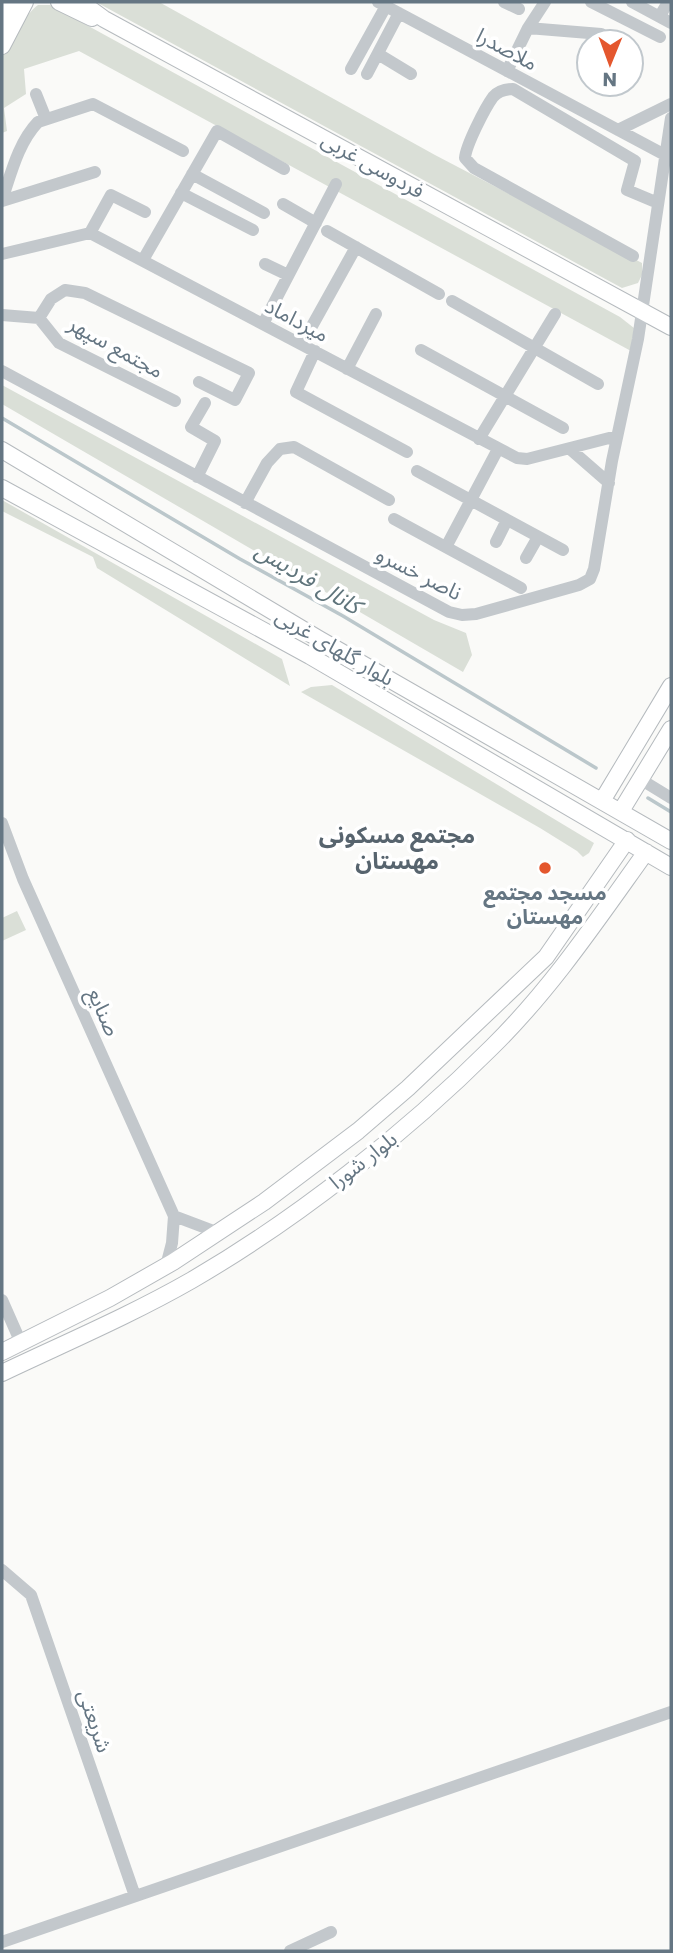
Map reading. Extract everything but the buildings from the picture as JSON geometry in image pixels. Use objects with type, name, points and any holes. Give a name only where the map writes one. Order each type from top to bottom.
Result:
[{"type":"main road","points":[[2,20],[11,2]]},
{"type":"main road","points":[[2,46],[25,2]]},
{"type":"main road","name":"فردوسی غربی","points":[[59,2],[87,17],[104,19]]},
{"type":"main road","name":"فردوسی غربی","points":[[81,2],[104,19],[671,327]]},
{"type":"main road","name":"بلوار گلهای غربی","points":[[2,450],[319,639],[671,841]]},
{"type":"main road","name":"بلوار گلهای غربی","points":[[2,488],[310,656],[671,867]]},
{"type":"main road","points":[[602,801],[671,686]]},
{"type":"main road","points":[[450,737],[447,721],[457,718]]},
{"type":"main road","points":[[621,811],[671,730]]},
{"type":"main road","points":[[623,767],[623,774],[627,779],[640,779]]},
{"type":"main road","name":"بلوار شورا","points":[[2,1352],[110,1298],[166,1266],[282,1189],[358,1131],[408,1088],[546,957],[627,840]]},
{"type":"main road","name":"بلوار شورا","points":[[2,1373],[192,1280],[305,1206],[409,1124],[493,1046],[561,969],[646,852]]},
{"type":"street","points":[[504,2],[519,9]]},
{"type":"street","points":[[507,71],[528,27],[545,2]]},
{"type":"street","points":[[591,2],[660,37]]},
{"type":"street","points":[[632,2],[666,20],[668,2]]},
{"type":"street","points":[[351,69],[382,4]]},
{"type":"street","name":"ملاصدرا","points":[[382,4],[665,155]]},
{"type":"street","points":[[367,74],[399,13]]},
{"type":"street","points":[[528,27],[575,32]]},
{"type":"street","points":[[378,54],[411,74]]},
{"type":"street","points":[[633,256],[474,168],[465,158],[466,148],[494,96],[503,89],[513,89],[635,161],[627,190],[658,203]]},
{"type":"street","points":[[36,94],[46,120]]},
{"type":"street","points":[[2,201],[24,139],[37,122],[93,104],[183,150]]},
{"type":"street","points":[[618,130],[671,104]]},
{"type":"street","name":"ناصر خسرو","points":[[2,371],[449,612],[475,614],[579,586],[590,579],[594,569],[642,312],[671,118]]},
{"type":"street","points":[[143,260],[217,131],[284,169]]},
{"type":"street","points":[[2,201],[95,172]]},
{"type":"street","points":[[192,174],[264,213]]},
{"type":"street","points":[[263,324],[288,275],[321,227],[336,184]]},
{"type":"street","points":[[181,193],[253,230]]},
{"type":"street","points":[[2,254],[90,233],[111,195],[145,212]]},
{"type":"street","points":[[282,204],[439,294]]},
{"type":"street","name":"میرداماد","points":[[90,233],[517,458],[527,459],[617,436]]},
{"type":"street","points":[[302,344],[356,247]]},
{"type":"street","points":[[265,264],[288,275]]},
{"type":"street","points":[[39,318],[51,299],[65,290],[85,293],[249,373],[235,400],[199,382]]},
{"type":"street","points":[[452,302],[598,384]]},
{"type":"street","points":[[347,369],[376,314]]},
{"type":"street","points":[[479,439],[555,314]]},
{"type":"street","name":"مجتمع سپهر","points":[[2,315],[39,318],[59,343],[175,401]]},
{"type":"street","points":[[421,350],[563,428]]},
{"type":"street","points":[[315,351],[296,392],[407,452]]},
{"type":"street","points":[[197,477],[215,441],[191,427],[205,403]]},
{"type":"street","points":[[245,503],[267,463],[280,449],[294,447],[389,500]]},
{"type":"street","points":[[446,547],[498,449]]},
{"type":"street","points":[[570,449],[609,484]]},
{"type":"street","points":[[417,471],[563,551]]},
{"type":"street","points":[[394,519],[521,588]]},
{"type":"street","points":[[496,542],[507,520]]},
{"type":"street","points":[[526,558],[538,537]]},
{"type":"street","points":[[640,779],[671,798]]},
{"type":"street","name":"صنایع","points":[[2,823],[23,879],[174,1216]]},
{"type":"street","points":[[166,1266],[172,1242],[174,1216],[219,1233]]},
{"type":"street","points":[[2,1300],[21,1343]]},
{"type":"street","name":"شریعتی","points":[[2,1570],[31,1595],[135,1896]]},
{"type":"street","points":[[2,1942],[671,1712]]},
{"type":"street","points":[[290,1951],[331,1932]]},
{"type":"shaded area","points":[[96,2],[159,2],[435,155],[642,263],[642,275],[638,283],[622,288]]},
{"type":"shaded area","points":[[38,5],[50,5],[620,317],[634,328],[631,351],[79,51],[24,69],[26,94],[4,108],[7,131],[2,133],[2,60],[16,30]]},
{"type":"shaded area","points":[[2,385],[434,620],[466,633],[472,655],[463,672],[2,404]]},
{"type":"shaded area","points":[[2,500],[282,659],[290,686],[97,568],[93,557],[2,511]]},
{"type":"shaded area","points":[[332,685],[594,843],[589,853],[583,857],[540,828],[301,692],[311,687]]},
{"type":"shaded area","points":[[17,911],[26,930],[2,941],[2,918]]},
{"type":"waterway","name":"کانال فردیس","points":[[2,418],[240,559],[343,616],[596,768]]},
{"type":"waterway","name":"کانال فردیس","points":[[648,798],[671,812]]},
{"type":"place","name":"مسجد مجتمع مهستان","points":[[545,868]]},
{"type":"district","name":"مجتمع مسکونی مهستان","points":[[397,848]]}]
